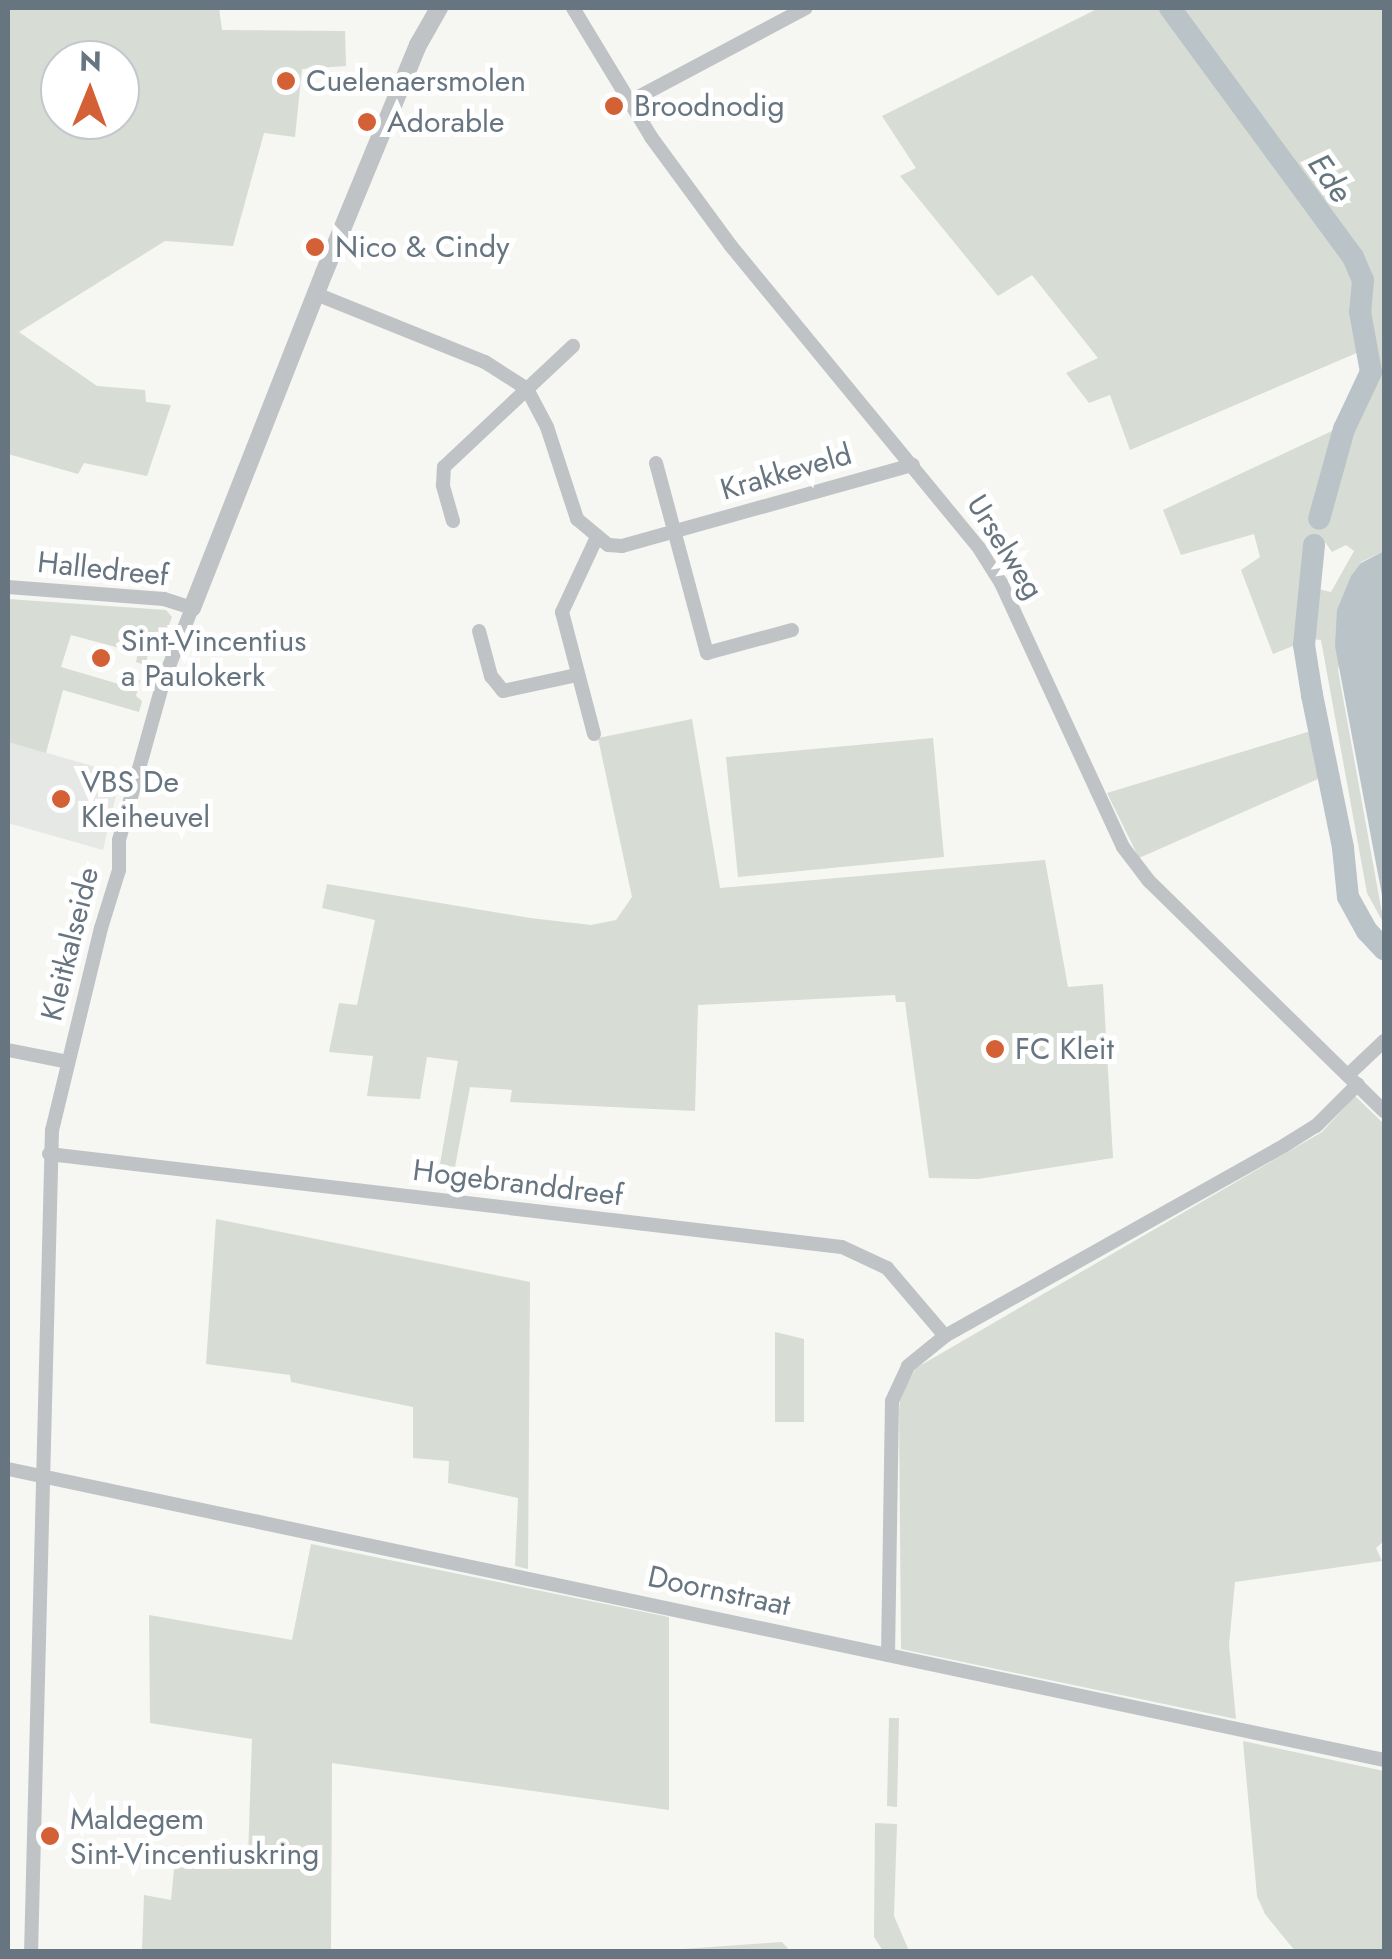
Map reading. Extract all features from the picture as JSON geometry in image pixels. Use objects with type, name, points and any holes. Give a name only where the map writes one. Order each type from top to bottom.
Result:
[{"type":"street","name":"Kleitkalseide","points":[[31,1952],[50,1154],[68,1062],[120,870],[119,840],[164,679],[316,294],[418,45],[438,8]]},
{"type":"street","name":"Urselweg","points":[[572,8],[629,102],[731,246],[960,521],[1002,582],[1123,847],[1148,881],[1384,1111]]},
{"type":"street","points":[[629,102],[806,8]]},
{"type":"street","points":[[316,294],[485,362],[527,389],[547,427],[577,519],[596,538],[562,612],[594,734]]},
{"type":"street","points":[[452,521],[444,467],[574,346]]},
{"type":"street","points":[[656,463],[707,652],[792,630]]},
{"type":"street","name":"Krakkeveld","points":[[596,538],[622,546],[913,465]]},
{"type":"street","name":"Halledreef","points":[[8,587],[164,599],[192,608]]},
{"type":"street","points":[[479,632],[491,676],[504,691],[577,675]]},
{"type":"street","points":[[888,1655],[892,1401],[908,1366],[945,1336],[1316,1126],[1384,1041]]},
{"type":"street","points":[[8,1050],[68,1062]]},
{"type":"street","name":"Hogebranddreef","points":[[50,1154],[842,1247],[887,1268],[945,1336]]},
{"type":"street","name":"Doornstraat","points":[[8,1469],[1384,1760]]},
{"type":"shaded area","points":[[8,8],[219,8],[222,30],[345,31],[346,66],[302,69],[295,137],[264,133],[233,246],[165,241],[19,332],[97,386],[145,390],[146,402],[171,405],[147,476],[84,463],[78,474],[8,454]]},
{"type":"shaded area","points":[[1099,8],[1384,8],[1384,551],[1361,562],[1338,670],[1384,924],[1367,893],[1321,640],[1312,639],[1336,771],[1139,858],[1107,793],[1314,730],[1293,646],[1273,654],[1241,570],[1260,557],[1254,534],[1181,555],[1163,510],[1347,424],[1367,369],[1366,349],[1130,450],[1110,395],[1089,403],[1066,373],[1098,358],[1032,275],[998,296],[900,176],[916,168],[882,116]],"holes":[[[1325,542],[1332,552],[1346,545],[1354,551],[1331,592],[1314,588],[1315,546]]]},
{"type":"shaded area","points":[[1384,551],[1384,906],[1335,646],[1337,610],[1351,576],[1361,563]]},
{"type":"shaded area","points":[[8,599],[166,610],[172,617],[159,652],[149,652],[145,665],[136,662],[138,653],[71,635],[61,667],[129,687],[132,678],[140,680],[136,696],[142,701],[139,712],[63,690],[46,753],[8,742]]},
{"type":"shaded area","points":[[692,719],[720,888],[1045,860],[1068,987],[1103,984],[1113,1158],[978,1179],[929,1178],[905,1002],[896,1002],[895,995],[698,1005],[695,1111],[510,1102],[512,1090],[470,1087],[455,1167],[440,1164],[458,1061],[427,1057],[420,1099],[367,1096],[373,1056],[329,1052],[339,1003],[357,1005],[375,920],[322,908],[327,884],[530,918],[591,925],[616,920],[632,897],[598,738]]},
{"type":"shaded area","points":[[933,738],[944,857],[738,877],[726,757]]},
{"type":"shaded area","name":"VBS De Kleiheuvel","points":[[8,742],[121,774],[103,850],[8,823]]},
{"type":"shaded area","points":[[1355,1096],[1384,1124],[1384,1541],[1376,1548],[1382,1561],[1235,1582],[1229,1645],[1236,1719],[901,1649],[899,1410],[900,1397],[916,1368],[1322,1132]]},
{"type":"shaded area","points":[[216,1219],[530,1282],[528,1569],[515,1566],[518,1498],[448,1483],[449,1461],[413,1458],[413,1407],[291,1382],[290,1375],[206,1364]]},
{"type":"shaded area","points":[[775,1332],[804,1339],[804,1422],[775,1422]]},
{"type":"shaded area","points":[[311,1544],[669,1617],[669,1810],[332,1763],[331,1951],[142,1951],[144,1895],[171,1900],[176,1848],[248,1858],[252,1739],[150,1723],[149,1615],[292,1640]]},
{"type":"shaded area","points":[[889,1718],[899,1718],[897,1807],[887,1806]]},
{"type":"shaded area","points":[[1243,1741],[1384,1771],[1384,1951],[1295,1951],[1265,1914],[1257,1896]]},
{"type":"shaded area","points":[[875,1823],[897,1824],[894,1916],[909,1951],[883,1951],[874,1937]]},
{"type":"shaded area","points":[[782,1942],[790,1951],[656,1951],[725,1946]]},
{"type":"waterway","name":"Ede","points":[[1170,8],[1353,257],[1363,280],[1360,312],[1371,372],[1344,429],[1319,519]]},
{"type":"waterway","name":"Ede","points":[[1314,545],[1304,645],[1312,695],[1343,848],[1348,897],[1367,931],[1384,949]]},
{"type":"place","name":"Cuelenaersmolen","points":[[286,81]]},
{"type":"place","name":"Broodnodig","points":[[614,106]]},
{"type":"place","name":"Adorable","points":[[367,122]]},
{"type":"place","name":"Nico & Cindy","points":[[315,247]]},
{"type":"place","name":"Sint-Vincentius a Paulokerk","points":[[101,658]]},
{"type":"place","name":"VBS De Kleiheuvel","points":[[61,799]]},
{"type":"place","name":"FC Kleit","points":[[995,1049]]},
{"type":"place","name":"Maldegem Sint-Vincentiuskring","points":[[50,1836]]}]
